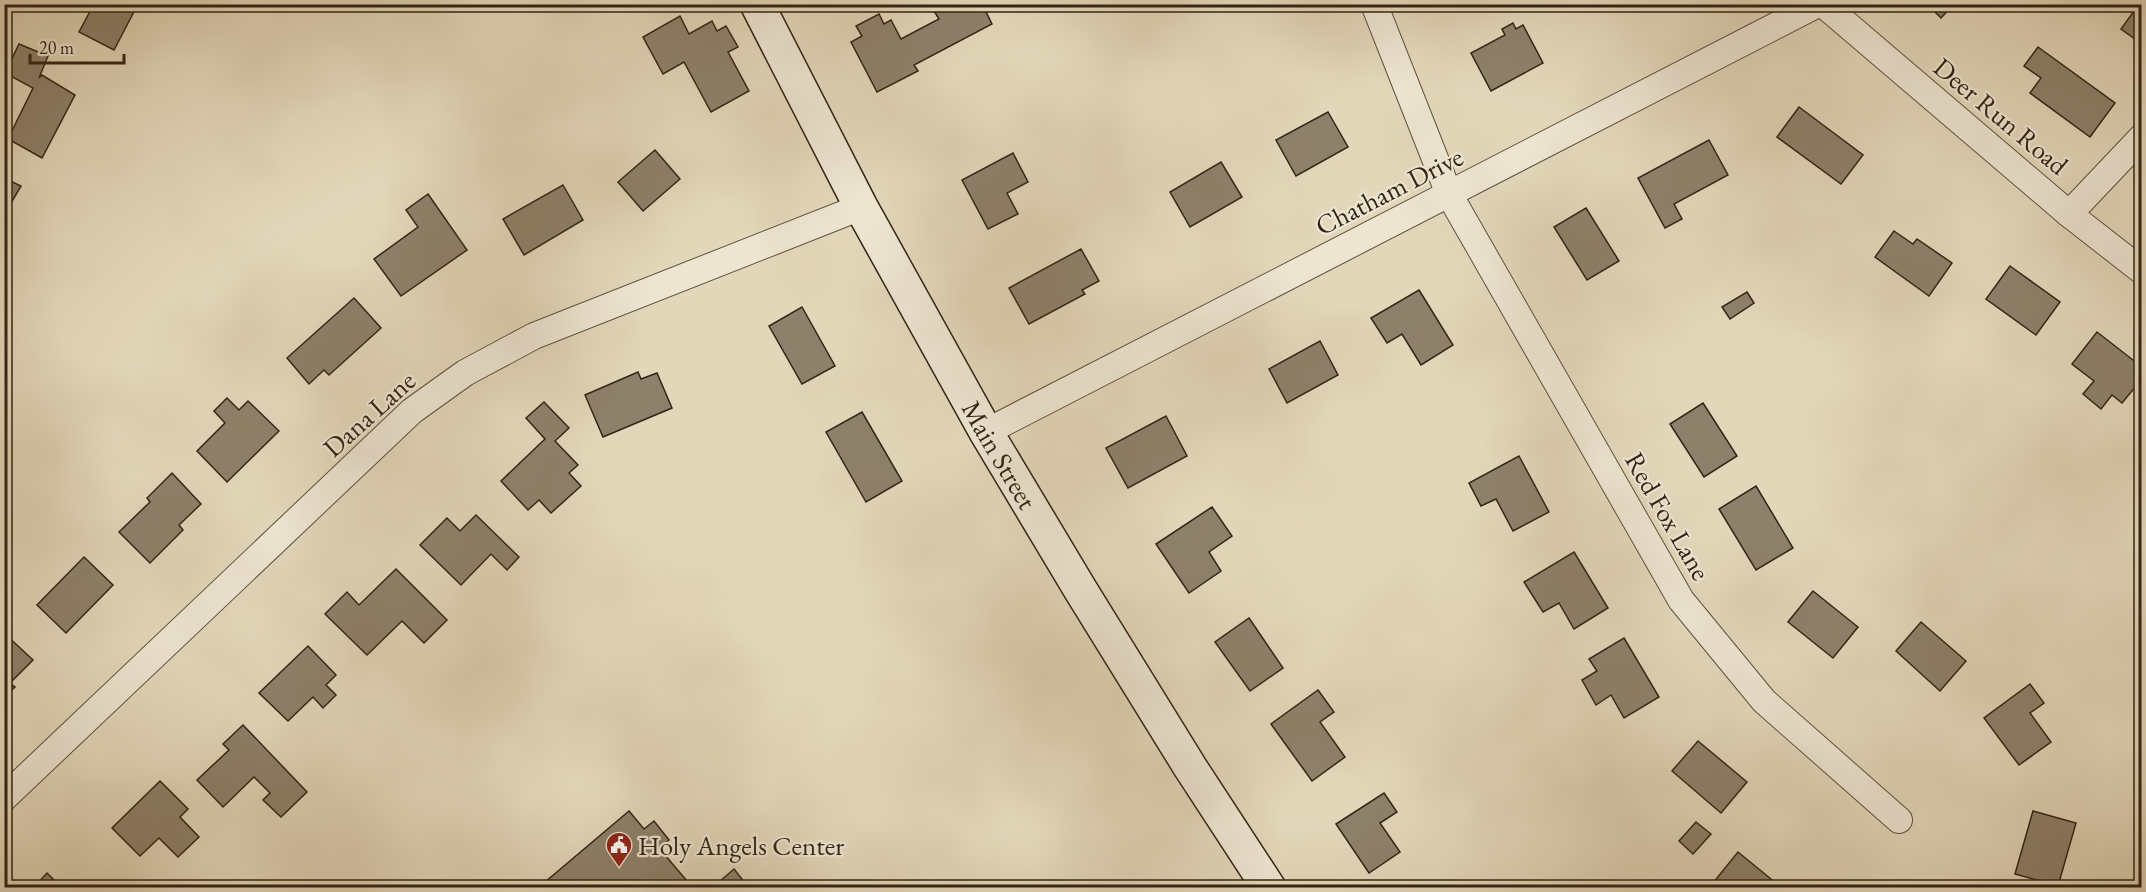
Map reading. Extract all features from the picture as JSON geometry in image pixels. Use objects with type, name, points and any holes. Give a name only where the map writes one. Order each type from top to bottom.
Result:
[{"type":"main road","name":"Main Street","points":[[757,4],[861,207],[986,432],[1190,767],[1269,888]]},
{"type":"street","name":"Red Fox Lane","points":[[1374,4],[1449,194],[1681,600],[1764,701],[1899,820]]},
{"type":"street","name":"Chatham Drive","points":[[986,432],[1818,4]]},
{"type":"street","name":"Deer Run Road","points":[[1823,4],[2069,214],[2142,271]]},
{"type":"street","points":[[2069,214],[2142,137]]},
{"type":"street","name":"Dana Lane","points":[[4,798],[412,411],[465,373],[534,336],[861,207]]},
{"type":"building","points":[[94,4],[138,4],[114,50],[79,32]]},
{"type":"building","points":[[946,4],[982,4],[992,24],[914,65],[918,71],[877,92],[851,42],[862,36],[856,26],[879,14],[884,24],[891,20],[901,39],[939,19],[934,11]]},
{"type":"building","points":[[1927,4],[1954,4],[1941,18]]},
{"type":"building","points":[[2139,4],[2142,4],[2142,44],[2121,29]]},
{"type":"building","points":[[680,16],[689,34],[712,21],[717,31],[726,26],[738,47],[728,52],[749,91],[711,112],[684,62],[663,74],[643,37]]},
{"type":"building","points":[[1513,23],[1516,29],[1523,25],[1543,63],[1491,91],[1471,53],[1505,35],[1502,29]]},
{"type":"building","points":[[19,44],[48,56],[39,78],[42,75],[75,95],[42,158],[8,139],[33,88],[5,73]]},
{"type":"building","points":[[2038,47],[2115,103],[2090,137],[2030,93],[2041,78],[2024,66]]},
{"type":"building","points":[[1799,107],[1863,155],[1841,184],[1777,137]]},
{"type":"building","points":[[1328,112],[1348,147],[1296,176],[1276,140]]},
{"type":"building","points":[[1709,140],[1728,175],[1674,204],[1682,219],[1665,228],[1638,178]]},
{"type":"building","points":[[655,150],[680,179],[643,211],[618,182]]},
{"type":"building","points":[[1013,153],[1028,182],[1007,193],[1018,214],[988,229],[962,180]]},
{"type":"building","points":[[1221,162],[1242,197],[1190,227],[1170,192]]},
{"type":"building","points":[[4,178],[21,186],[4,215]]},
{"type":"building","points":[[563,185],[583,220],[524,255],[503,219]]},
{"type":"building","points":[[428,194],[467,250],[401,296],[374,259],[418,227],[406,210]]},
{"type":"building","points":[[1586,208],[1619,261],[1587,280],[1554,227]]},
{"type":"building","points":[[1894,231],[1913,244],[1917,239],[1952,263],[1929,296],[1875,257]]},
{"type":"building","points":[[1081,249],[1099,281],[1082,290],[1085,294],[1029,324],[1009,288]]},
{"type":"building","points":[[2010,266],[2060,302],[2036,335],[1986,299]]},
{"type":"building","points":[[1419,290],[1453,345],[1421,365],[1402,334],[1387,343],[1371,318]]},
{"type":"building","points":[[1747,292],[1754,303],[1730,319],[1722,307]]},
{"type":"building","points":[[354,298],[381,328],[329,375],[324,370],[309,384],[287,358]]},
{"type":"building","points":[[802,307],[835,366],[802,384],[769,326]]},
{"type":"building","points":[[2097,332],[2142,367],[2142,379],[2122,403],[2112,395],[2101,409],[2083,394],[2094,381],[2072,364]]},
{"type":"building","points":[[1320,341],[1338,375],[1287,403],[1269,369]]},
{"type":"building","points":[[638,372],[641,379],[657,373],[672,408],[603,437],[585,395]]},
{"type":"building","points":[[227,398],[239,410],[248,401],[279,431],[227,482],[197,451],[225,423],[214,411]]},
{"type":"building","points":[[544,402],[569,428],[555,441],[578,465],[569,473],[581,486],[551,513],[539,500],[528,510],[501,481],[545,439],[526,418]]},
{"type":"building","points":[[1703,403],[1737,456],[1704,477],[1670,424]]},
{"type":"building","points":[[862,412],[902,481],[866,502],[826,432]]},
{"type":"building","points":[[1166,416],[1187,456],[1128,488],[1106,448]]},
{"type":"building","points":[[1519,456],[1549,512],[1513,531],[1496,499],[1481,506],[1469,483]]},
{"type":"building","points":[[172,473],[201,504],[179,525],[183,530],[150,563],[119,532],[150,502],[147,498]]},
{"type":"building","points":[[1756,486],[1793,548],[1756,570],[1719,509]]},
{"type":"building","points":[[1212,507],[1232,536],[1209,552],[1221,571],[1189,593],[1156,544]]},
{"type":"building","points":[[476,515],[519,557],[507,570],[491,554],[461,585],[420,545],[447,518],[460,531]]},
{"type":"building","points":[[1574,552],[1608,608],[1574,629],[1559,603],[1543,612],[1524,582]]},
{"type":"building","points":[[84,557],[113,585],[66,633],[37,605]]},
{"type":"building","points":[[396,569],[447,620],[424,643],[402,621],[367,655],[325,614],[347,592],[359,605]]},
{"type":"building","points":[[1813,591],[1858,627],[1833,658],[1788,622]]},
{"type":"building","points":[[1249,618],[1283,668],[1250,691],[1215,642]]},
{"type":"building","points":[[1921,622],[1966,661],[1940,691],[1896,651]]},
{"type":"building","points":[[4,633],[33,660],[10,683],[15,687],[4,697]]},
{"type":"building","points":[[1624,638],[1659,697],[1624,718],[1611,695],[1596,705],[1582,680],[1597,671],[1589,659]]},
{"type":"building","points":[[308,646],[336,675],[326,685],[336,695],[323,708],[313,697],[288,721],[259,693]]},
{"type":"building","points":[[2030,684],[2044,703],[2030,713],[2051,742],[2019,765],[1984,718]]},
{"type":"building","points":[[1318,690],[1334,712],[1320,722],[1345,757],[1312,781],[1271,724]]},
{"type":"building","points":[[243,725],[307,792],[281,817],[263,800],[270,793],[254,777],[223,807],[197,780],[229,750],[223,744]]},
{"type":"building","points":[[1698,741],[1747,782],[1721,813],[1672,771]]},
{"type":"building","points":[[160,781],[188,809],[180,817],[199,837],[178,857],[159,838],[140,856],[112,828]]},
{"type":"building","points":[[1384,793],[1397,812],[1380,823],[1400,852],[1369,873],[1336,824]]},
{"type":"building","name":"Holy Angels Center","points":[[629,811],[644,829],[654,821],[669,840],[659,848],[693,888],[538,888]]},
{"type":"building","points":[[2033,811],[2076,823],[2058,886],[2015,874]]},
{"type":"building","points":[[1696,822],[1711,834],[1693,854],[1679,841]]},
{"type":"building","points":[[1738,852],[1782,888],[1719,888],[1713,883]]},
{"type":"building","name":"Holy Angels Center","points":[[734,869],[749,888],[712,888]]},
{"type":"building","points":[[47,873],[62,888],[33,888]]},
{"type":"place","name":"Holy Angels Center","points":[[619,868]]}]
